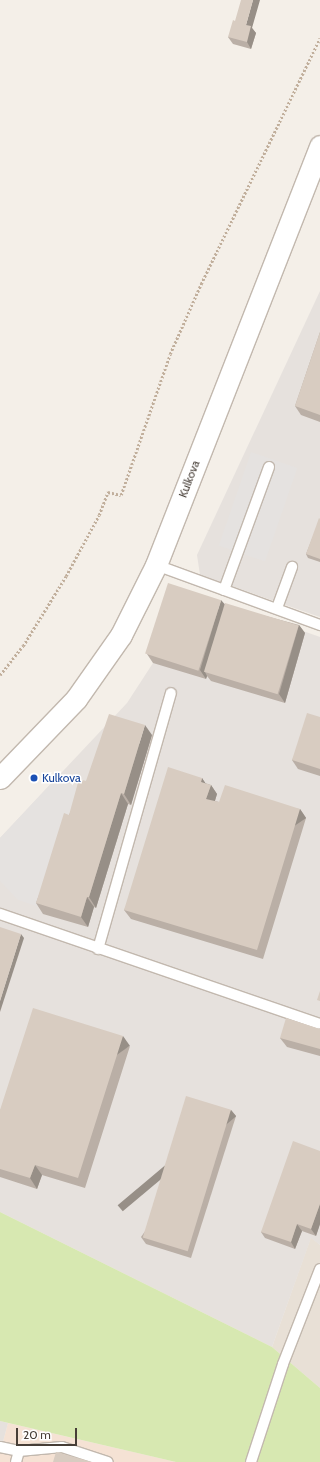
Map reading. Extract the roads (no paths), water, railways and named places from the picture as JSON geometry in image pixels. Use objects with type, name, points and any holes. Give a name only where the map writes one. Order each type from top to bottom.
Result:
[{"type":"street","name":"Kulkova","points":[[0,778],[76,699],[121,635],[156,565],[320,146]]},
{"type":"lane","points":[[224,590],[269,467]]},
{"type":"lane","points":[[156,565],[320,625]]},
{"type":"lane","points":[[277,608],[292,567]]},
{"type":"lane","points":[[98,949],[171,693]]},
{"type":"lane","points":[[0,914],[319,1024]]},
{"type":"lane","points":[[251,1462],[282,1364],[320,1269]]},
{"type":"lane","points":[[0,1447],[19,1451],[62,1447],[108,1462]]},
{"type":"lane","points":[[16,1462],[19,1451]]},
{"type":"place","name":"Kulkova","points":[[34,778]]}]
